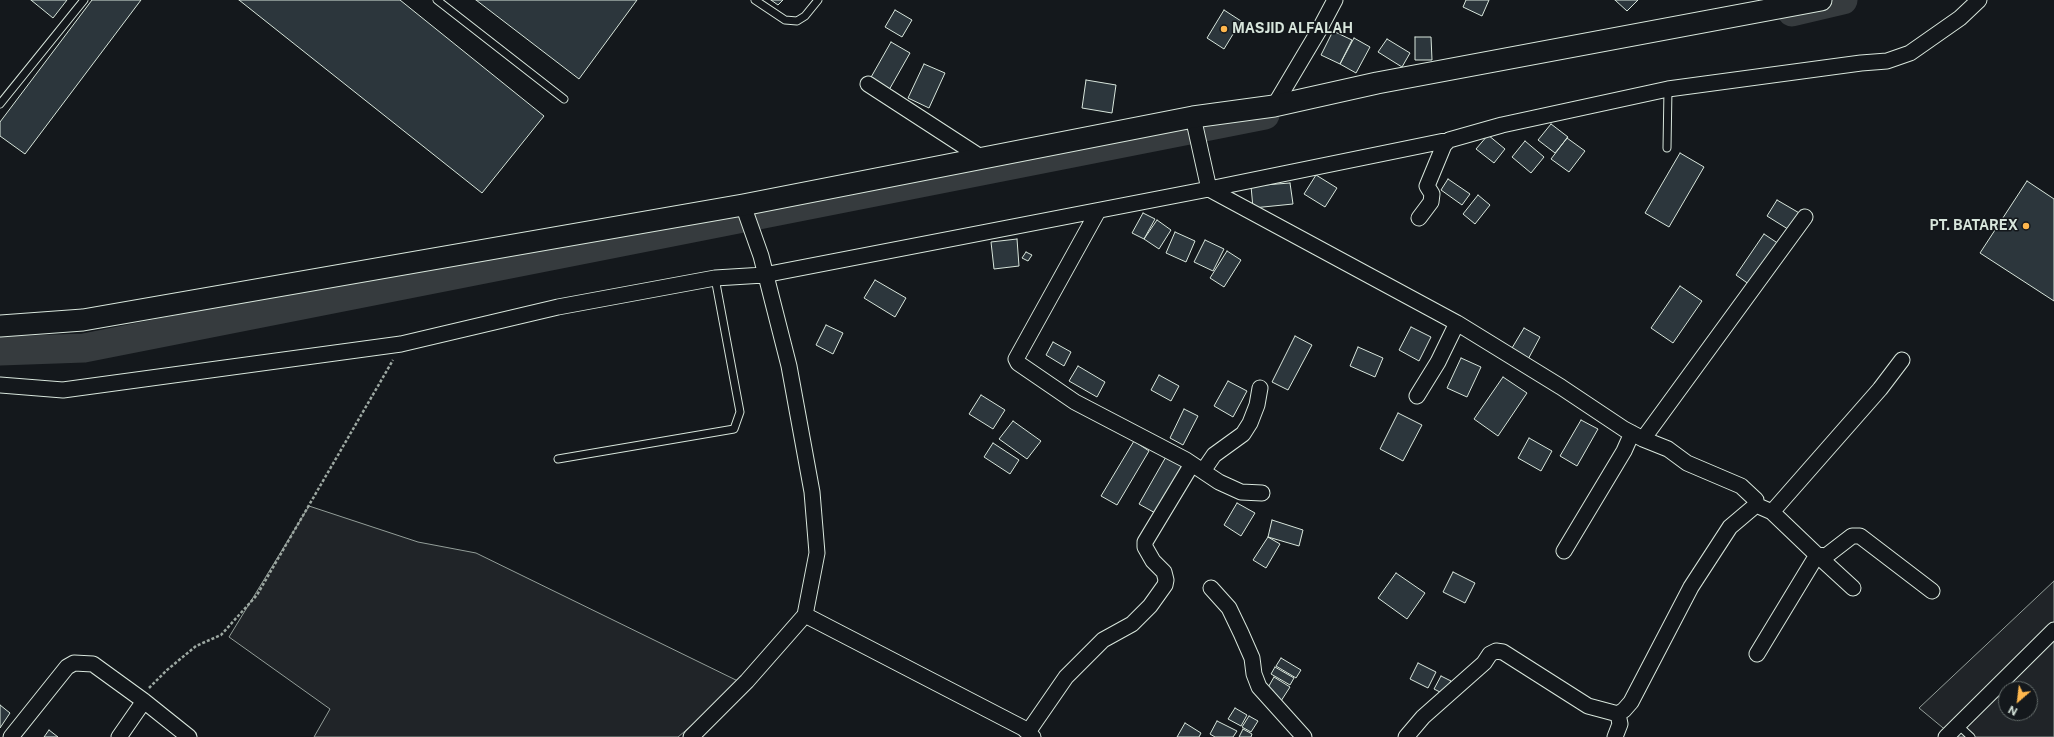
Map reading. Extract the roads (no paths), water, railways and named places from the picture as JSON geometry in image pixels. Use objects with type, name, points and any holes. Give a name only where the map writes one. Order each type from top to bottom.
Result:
[{"type":"street","points":[[1274,106],[1318,32],[1335,0]]},
{"type":"street","points":[[0,326],[83,320],[743,208],[982,158],[1194,122],[1377,83],[1821,0]]},
{"type":"street","points":[[0,385],[63,390],[401,344],[558,307],[715,278],[764,275],[1209,189],[1449,140],[1502,125],[1668,89],[1860,63],[1886,61],[1910,53],[1960,18],[1979,0]]},
{"type":"street","points":[[868,84],[982,158]]},
{"type":"street","points":[[1194,122],[1209,189]]},
{"type":"street","points":[[1420,218],[1431,202],[1432,194],[1427,184],[1444,145],[1449,140]]},
{"type":"street","points":[[1209,189],[1457,323],[1637,436],[1668,449],[1686,463],[1741,486],[1756,500],[1756,505]]},
{"type":"street","points":[[691,737],[747,681],[813,620],[817,553],[812,492],[789,366],[764,275],[761,256],[743,208]]},
{"type":"street","points":[[1098,211],[1016,359],[1018,363],[1075,402],[1198,467],[1219,482],[1241,492],[1262,493]]},
{"type":"street","points":[[1564,551],[1624,451],[1805,217]]},
{"type":"street","points":[[1417,396],[1438,362],[1457,323]]},
{"type":"street","points":[[1772,512],[1880,389],[1902,360]]},
{"type":"street","points":[[813,620],[1030,734],[1066,677],[1103,640],[1132,624],[1150,606],[1165,585],[1166,580],[1164,572],[1153,561],[1145,547],[1145,542],[1198,467],[1243,434],[1250,423],[1257,405],[1260,388]]},
{"type":"street","points":[[1756,505],[1772,512],[1853,588]]},
{"type":"street","points":[[1618,714],[1631,702],[1691,586],[1730,527],[1756,505]]},
{"type":"street","points":[[1817,555],[1826,556],[1852,536],[1860,536],[1932,591]]},
{"type":"street","points":[[1757,654],[1817,555]]},
{"type":"street","points":[[1211,588],[1229,608],[1252,658],[1254,674],[1259,687],[1304,737]]},
{"type":"street","points":[[1946,737],[2054,630]]},
{"type":"street","points":[[1406,737],[1422,717],[1484,664],[1490,654],[1496,651],[1503,652],[1588,706],[1618,714]]},
{"type":"street","points":[[11,737],[67,667],[74,663],[93,664],[189,737]]},
{"type":"street","points":[[119,737],[144,702]]},
{"type":"street","points":[[1615,737],[1620,724],[1618,714]]},
{"type":"lane","points":[[0,104],[84,0]]},
{"type":"lane","points":[[437,0],[564,99]]},
{"type":"lane","points":[[755,0],[785,20],[796,20],[805,16],[818,0]]},
{"type":"lane","points":[[1667,148],[1668,89]]},
{"type":"lane","points":[[558,459],[734,429],[740,412],[715,278]]},
{"type":"lane","points":[[1958,725],[1971,737]]},
{"type":"waterway","points":[[1792,12],[1843,0]]},
{"type":"waterway","points":[[0,351],[84,348],[1265,115]]},
{"type":"place","name":"MASJID ALFALAH","points":[[1224,29]]},
{"type":"place","name":"PT. BATAREX","points":[[2026,226]]}]
